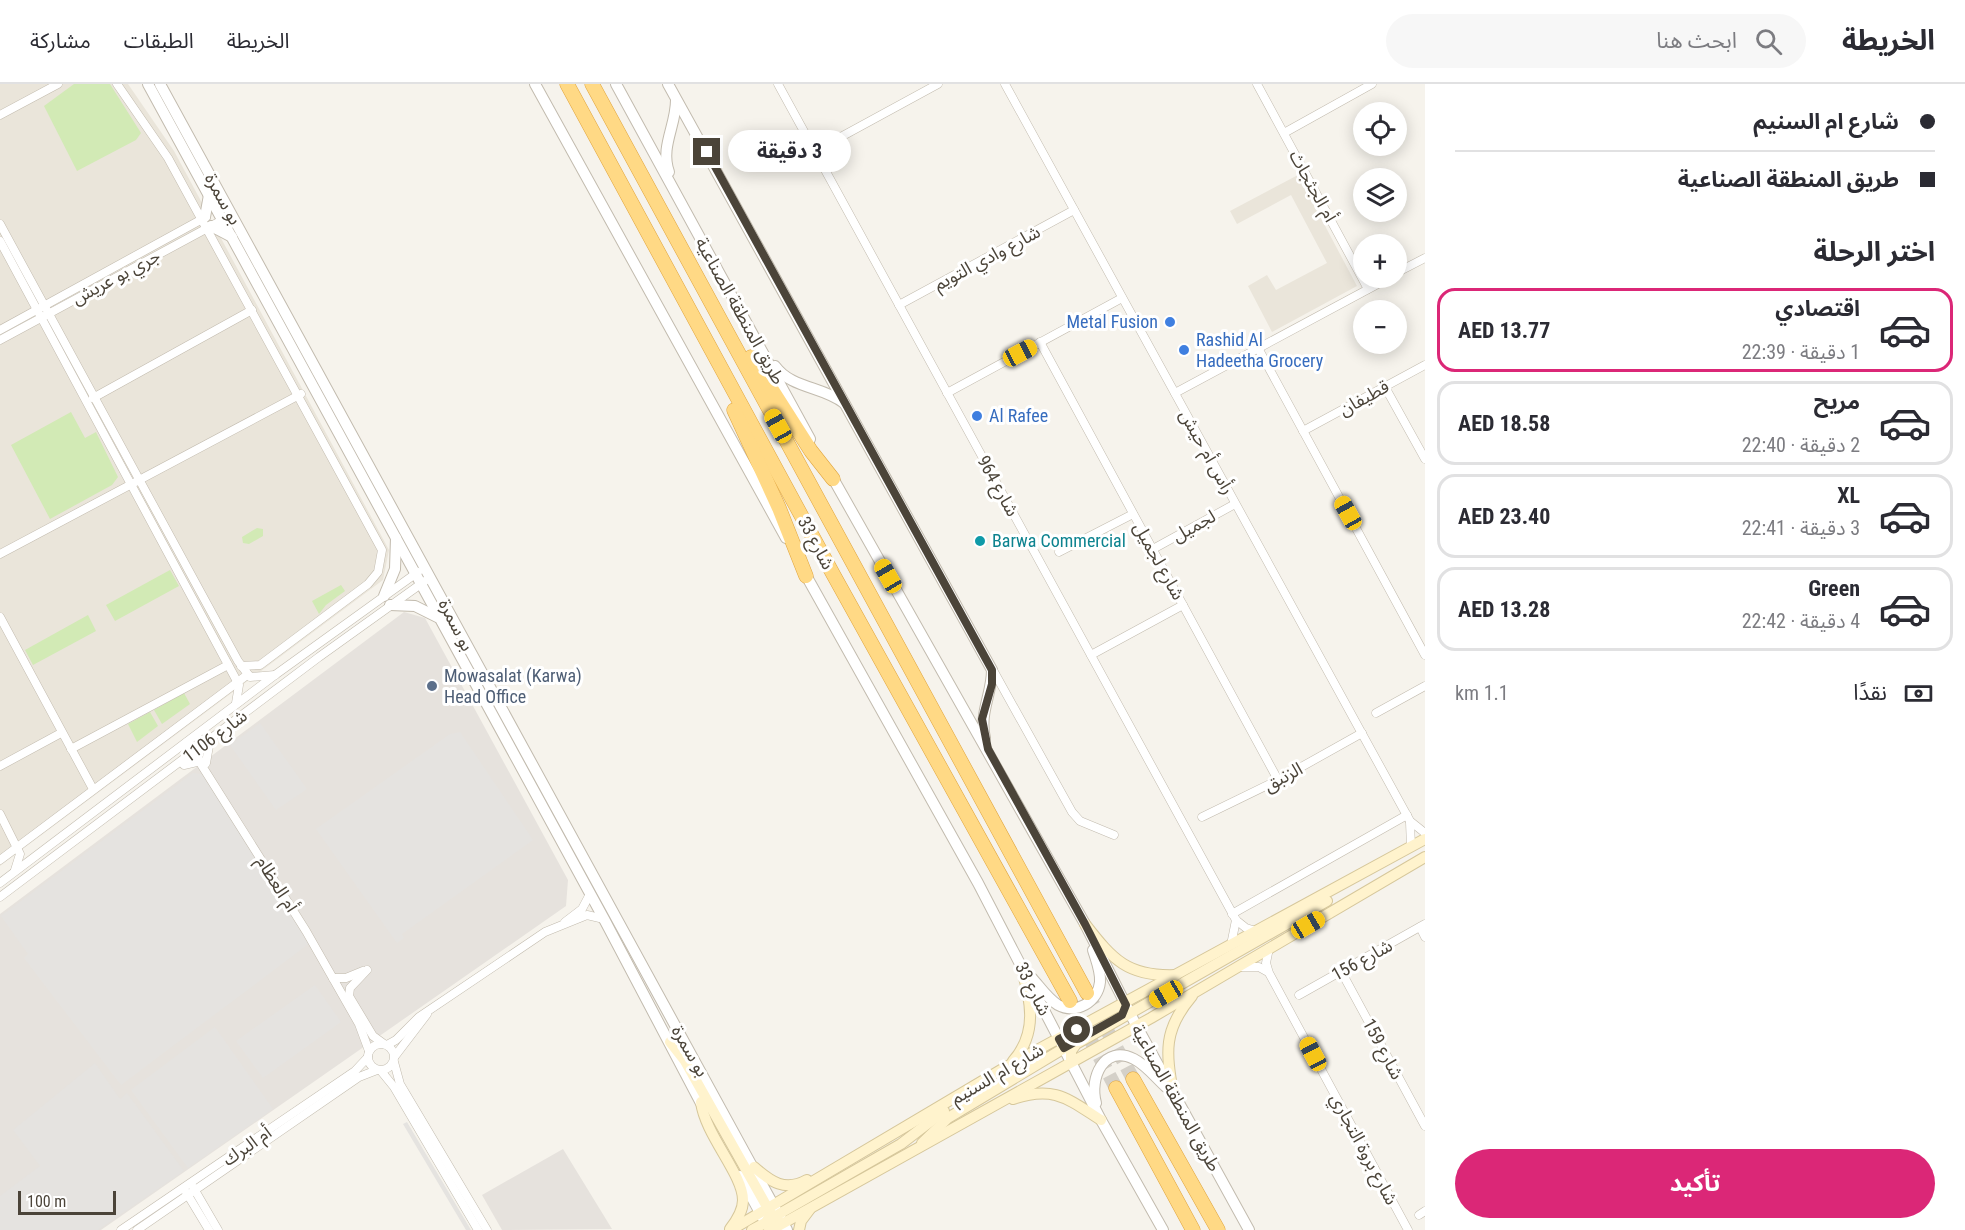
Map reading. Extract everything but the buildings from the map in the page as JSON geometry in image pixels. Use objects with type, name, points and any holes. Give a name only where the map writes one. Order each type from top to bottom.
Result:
[{"type":"highway","name":"شارع 33","points":[[567,84],[1070,1001]]},
{"type":"highway","name":"شارع 33","points":[[592,84],[1087,993]]},
{"type":"highway","points":[[710,300],[734,329],[811,451],[833,479]]},
{"type":"highway","points":[[708,344],[806,576]]},
{"type":"highway","name":"طريق المنطقة الصناعية","points":[[1133,1079],[1218,1230]]},
{"type":"highway","points":[[1116,1088],[1193,1230]]},
{"type":"main road","name":"شارع ام السنيم","points":[[773,1221],[856,1157],[1006,1067],[1061,1043],[1125,1003],[1425,839]]},
{"type":"main road","name":"شارع ام السنيم","points":[[730,1230],[773,1221],[826,1198],[914,1152],[990,1106],[1238,967],[1425,856]]},
{"type":"main road","points":[[1071,1061],[1071,1051],[1076,1044],[1308,914],[1353,880]]},
{"type":"main road","points":[[1085,924],[1111,956],[1128,968],[1152,975],[1179,975]]},
{"type":"main road","points":[[1006,1067],[1019,1054],[1029,1032],[1030,1001],[1022,967]]},
{"type":"main road","points":[[1173,1094],[1167,1053],[1169,1033],[1178,1013],[1198,990]]},
{"type":"main road","points":[[670,1042],[685,1061],[773,1221]]},
{"type":"main road","points":[[914,1152],[934,1128],[1061,1043]]},
{"type":"main road","points":[[752,1230],[773,1221],[901,1144],[977,1084]]},
{"type":"main road","points":[[990,1106],[1027,1094],[1048,1092],[1069,1100],[1101,1120]]},
{"type":"main road","points":[[700,1102],[703,1118],[742,1191],[740,1214],[730,1230]]},
{"type":"main road","points":[[754,1167],[770,1180],[785,1187],[802,1182],[835,1164],[856,1157]]},
{"type":"main road","points":[[799,1230],[806,1213],[826,1198]]},
{"type":"street","points":[[0,115],[58,84]]},
{"type":"street","points":[[117,84],[168,158],[206,223],[252,310],[301,394],[380,545],[380,567],[369,584],[268,659],[253,667],[241,666]]},
{"type":"street","name":"بو سمرة","points":[[148,84],[209,195],[225,213],[232,237],[396,538],[421,575],[431,577],[644,971],[754,1167],[773,1221]]},
{"type":"street","name":"بو سمرة","points":[[160,84],[225,213],[421,575],[442,622],[604,919],[700,1102],[773,1221]]},
{"type":"street","points":[[535,84],[806,576]]},
{"type":"street","name":"طريق المنطقة الصناعية","points":[[616,84],[833,479],[988,749],[1085,924],[1130,1014],[1249,1230]]},
{"type":"street","points":[[668,84],[1072,812],[1080,821],[1114,835]]},
{"type":"street","name":"شارع 964","points":[[778,84],[1234,917]]},
{"type":"street","points":[[815,151],[938,84]]},
{"type":"street","name":"رأس أم حيش","points":[[1005,84],[1408,818],[1413,834],[1411,847]]},
{"type":"street","name":"أم الجثجاث","points":[[1257,84],[1368,289]]},
{"type":"street","points":[[1284,133],[1372,84]]},
{"type":"street","points":[[676,98],[675,119],[665,153],[678,198]]},
{"type":"street","points":[[206,223],[209,195]]},
{"type":"street","name":"شارع وادي التويم","points":[[899,305],[1074,210]]},
{"type":"street","name":"جري بو عريش","points":[[0,340],[43,312],[225,213]]},
{"type":"street","points":[[206,223],[232,237]]},
{"type":"street","points":[[0,224],[43,312],[237,681],[240,692],[235,705]]},
{"type":"street","points":[[0,241],[93,398],[134,482],[241,666],[247,675],[256,678],[275,675]]},
{"type":"street","points":[[1407,267],[1425,258]]},
{"type":"street","points":[[1175,393],[1368,289]]},
{"type":"street","points":[[947,393],[1122,298]]},
{"type":"street","points":[[93,398],[252,310]]},
{"type":"street","name":"جري بو عريش","points":[[0,330],[43,312]]},
{"type":"street","name":"شارع لجميل","points":[[1040,342],[1278,780]]},
{"type":"street","points":[[758,344],[781,375],[790,381],[822,390],[847,405]]},
{"type":"street","points":[[1258,348],[1425,655]]},
{"type":"street","name":"قطيفان","points":[[1303,431],[1425,365]]},
{"type":"street","points":[[1385,387],[1425,459]]},
{"type":"street","points":[[0,554],[301,394]]},
{"type":"street","name":"لجميل","points":[[1152,549],[1235,504]]},
{"type":"street","points":[[1059,552],[1133,514]]},
{"type":"street","points":[[396,538],[395,569],[387,601],[421,608],[442,622]]},
{"type":"street","name":"شارع 1106","points":[[0,897],[197,750],[421,575]]},
{"type":"street","name":"شارع 33","points":[[806,576],[978,883],[1101,1120]]},
{"type":"street","name":"شارع 1106","points":[[0,883],[275,675],[387,601]]},
{"type":"street","points":[[1091,655],[1183,604]]},
{"type":"street","points":[[0,617],[93,789]]},
{"type":"street","points":[[71,749],[228,665]]},
{"type":"street","points":[[988,749],[982,719],[992,684],[992,670]]},
{"type":"street","points":[[0,860],[247,675]]},
{"type":"street","points":[[1376,712],[1425,686]]},
{"type":"street","points":[[0,766],[61,733]]},
{"type":"street","name":"الزنبق","points":[[1202,817],[1278,780],[1362,733]]},
{"type":"street","name":"أم العظام","points":[[189,740],[333,978],[359,1024],[368,1054]]},
{"type":"street","points":[[181,762],[184,765],[203,762],[210,740]]},
{"type":"street","points":[[0,814],[18,846],[19,860],[13,873]]},
{"type":"street","points":[[1234,917],[1408,818]]},
{"type":"street","name":"رأس أم حيش","points":[[1408,818],[1425,833]]},
{"type":"street","points":[[561,925],[582,909],[590,894]]},
{"type":"street","points":[[487,1230],[394,1087],[379,1070],[372,1067],[368,1054],[377,1044],[385,1044],[545,932],[587,915],[604,919]]},
{"type":"street","points":[[1234,917],[1246,928],[1257,931]]},
{"type":"street","points":[[1230,946],[1235,934],[1234,917]]},
{"type":"street","points":[[1022,967],[1056,1004],[1073,1009],[1087,1004],[1097,993],[1100,981],[1085,924]]},
{"type":"street","points":[[1422,926],[1425,937]]},
{"type":"street","name":"شارع 156","points":[[1299,995],[1422,926]]},
{"type":"street","name":"شارع بروة التجاري","points":[[1269,948],[1266,958],[1269,973],[1408,1230]]},
{"type":"street","points":[[1238,967],[1255,966],[1269,973]]},
{"type":"street","points":[[333,978],[346,978],[367,970],[350,988],[349,996],[373,1036],[385,1044],[394,1059],[400,1084],[478,1230]]},
{"type":"street","name":"شارع 159","points":[[1341,971],[1425,1126]]},
{"type":"street","points":[[379,1070],[389,1068],[427,1014]]},
{"type":"street","name":"أم البرك","points":[[217,1172],[355,1071],[368,1054]]},
{"type":"street","points":[[1163,1230],[1101,1120],[1093,1092],[1094,1077],[1102,1064],[1113,1057],[1122,1056],[1136,1060],[1173,1094]]},
{"type":"street","name":"أم البرك","points":[[121,1230],[217,1172],[358,1077],[379,1070]]},
{"type":"street","points":[[190,1189],[208,1230]]},
{"type":"street","points":[[190,1189],[218,1230]]},
{"type":"street","name":"أم البرك","points":[[137,1230],[190,1189]]},
{"type":"shaded area","points":[[0,84],[128,84],[174,151],[389,550],[383,580],[0,866]]},
{"type":"shaded area","points":[[1298,175],[1353,278],[1353,288],[1272,332],[1248,286],[1267,275],[1276,290],[1327,263],[1291,195],[1237,224],[1230,211]]},
{"type":"shaded area","points":[[404,612],[425,618],[568,880],[566,906],[101,1230],[0,1230],[0,914]]},
{"type":"shaded area","points":[[260,723],[307,789],[276,810],[230,745]]},
{"type":"shaded area","points":[[460,732],[533,840],[402,934],[404,938],[397,943],[316,829],[450,734]]},
{"type":"shaded area","points":[[193,773],[207,775],[311,942],[121,1085],[24,958],[28,954],[1,916]]},
{"type":"shaded area","points":[[315,985],[341,1022],[263,1078],[236,1041]]},
{"type":"shaded area","points":[[215,1027],[273,1109],[188,1168],[131,1090]]},
{"type":"shaded area","points":[[95,1063],[120,1099],[127,1093],[184,1171],[98,1230],[0,1230],[0,1196],[40,1166],[13,1130]]},
{"type":"shaded area","points":[[407,1122],[471,1230],[466,1230],[403,1124]]},
{"type":"shaded area","points":[[563,1149],[612,1229],[502,1230],[482,1195]]},
{"type":"green space","points":[[74,84],[110,84],[141,133],[136,140],[77,171],[44,106]]},
{"type":"green space","points":[[71,412],[85,438],[96,432],[118,477],[112,485],[50,519],[11,445]]},
{"type":"green space","points":[[257,528],[263,529],[263,536],[249,544],[243,543],[242,537]]},
{"type":"green space","points":[[170,570],[179,586],[115,621],[106,605]]},
{"type":"green space","points":[[341,585],[345,591],[326,605],[319,614],[312,601]]},
{"type":"green space","points":[[88,615],[96,631],[33,665],[25,650]]},
{"type":"green space","points":[[184,693],[190,704],[162,724],[154,710]]},
{"type":"green space","points":[[150,712],[158,726],[137,742],[128,724]]},
{"type":"tunnel","points":[[1087,993],[1133,1079]]},
{"type":"tunnel","points":[[1070,1001],[1116,1088]]},
{"type":"place","name":"Metal Fusion","points":[[1170,322]]},
{"type":"place","name":"Rashid Al Hadeetha Grocery","points":[[1184,350]]},
{"type":"place","name":"Al Rafee","points":[[977,416]]},
{"type":"place","name":"Barwa Commercial","points":[[980,541]]},
{"type":"place","name":"Mowasalat (Karwa) Head Office","points":[[432,686]]},
{"type":"route","points":[[707,152],[992,670],[992,684],[982,719],[988,749],[1085,924],[1126,1005],[1122,1015],[1064,1048],[1059,1039],[1077,1030]]}]
